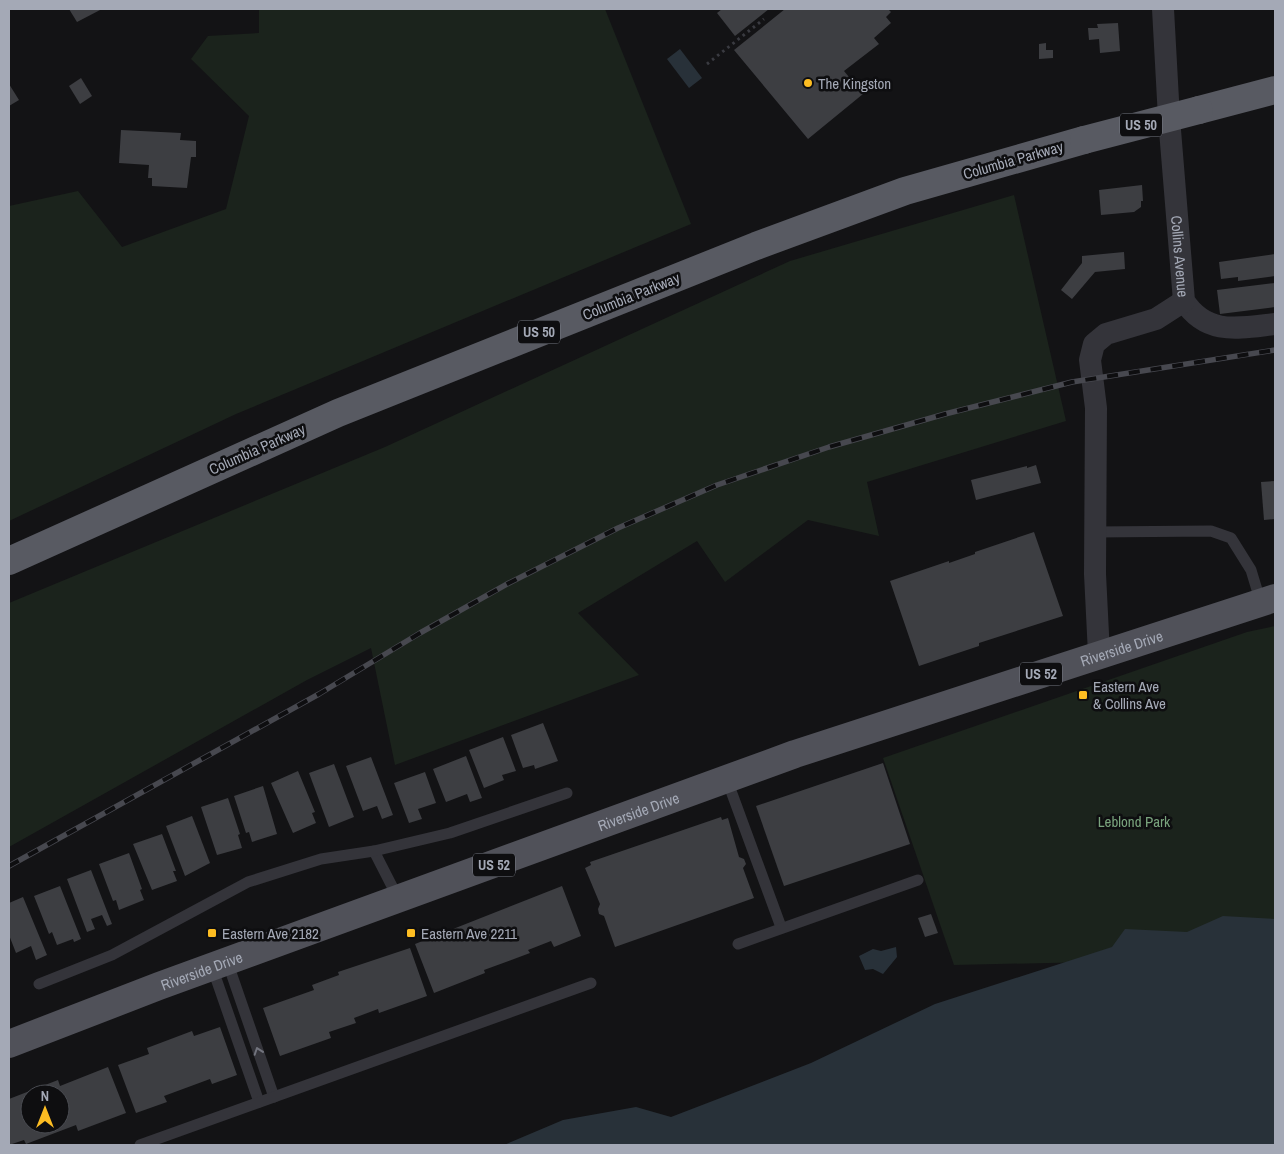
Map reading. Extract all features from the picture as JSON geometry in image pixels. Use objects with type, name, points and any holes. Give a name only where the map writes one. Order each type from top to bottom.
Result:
[{"type":"highway","name":"Columbia Parkway","points":[[9,561],[338,412],[756,246],[905,191],[1084,140],[1275,90]]},
{"type":"main road","name":"Riverside Drive","points":[[9,1044],[220,964],[795,754],[1268,600]]},
{"type":"street","name":"Collins Avenue","points":[[1099,654],[1095,532],[1096,408],[1090,352],[1099,338],[1106,334],[1156,319],[1184,301],[1168,118],[1163,9]]},
{"type":"street","points":[[1184,301],[1192,313],[1203,321],[1216,326],[1232,329],[1275,324]]},
{"type":"lane","points":[[1095,532],[1211,531],[1231,538],[1268,600]]},
{"type":"lane","points":[[727,780],[781,927]]},
{"type":"lane","points":[[39,984],[112,955],[248,882],[321,859],[374,851],[450,833],[567,794]]},
{"type":"lane","points":[[374,851],[399,900]]},
{"type":"lane","points":[[738,944],[781,927],[918,880]]},
{"type":"lane","points":[[220,964],[274,1097]]},
{"type":"lane","points":[[220,964],[258,1102]]},
{"type":"lane","points":[[140,1145],[591,983]]},
{"type":"path","points":[[707,64],[764,19]]},
{"type":"green space","points":[[259,9],[605,9],[691,224],[236,414],[9,521],[9,206],[78,191],[122,247],[226,209],[249,116],[191,59],[208,36],[259,33]]},
{"type":"green space","points":[[1014,195],[1066,421],[867,482],[879,536],[808,520],[725,582],[697,541],[578,613],[639,675],[395,765],[371,648],[307,680],[9,847],[9,603],[385,447],[790,261]]},
{"type":"green space","name":"Leblond Park","points":[[1275,626],[1275,958],[954,965],[883,758],[1247,632]]},
{"type":"shaded area","points":[[680,49],[702,78],[689,88],[667,59]]},
{"type":"shaded area","points":[[1223,916],[1275,919],[1275,1145],[504,1145],[563,1120],[636,1107],[671,1117],[811,1063],[935,1004],[1112,947],[1125,929],[1187,932]]},
{"type":"shaded area","points":[[896,947],[897,957],[883,974],[873,969],[865,970],[859,956],[873,949],[881,951]]},
{"type":"building","points":[[69,9],[102,9],[77,22]]},
{"type":"building","points":[[722,9],[769,9],[735,36],[717,13]]},
{"type":"building","name":"The Kingston","points":[[785,9],[888,9],[891,12],[886,17],[891,23],[874,38],[879,44],[844,71],[863,94],[808,139],[734,50]]},
{"type":"building","points":[[1118,23],[1120,51],[1100,53],[1099,39],[1089,40],[1088,28],[1098,28],[1097,24]]},
{"type":"building","points":[[1046,43],[1046,50],[1053,50],[1053,58],[1039,59],[1039,44]]},
{"type":"building","points":[[81,78],[92,96],[80,104],[69,86]]},
{"type":"building","points":[[9,84],[19,100],[9,106]]},
{"type":"building","points":[[121,130],[181,133],[180,140],[196,141],[196,157],[191,157],[187,188],[152,186],[152,178],[148,178],[149,165],[119,163]]},
{"type":"building","points":[[1142,185],[1143,201],[1141,201],[1141,207],[1134,212],[1101,215],[1099,190]]},
{"type":"building","points":[[1124,252],[1125,269],[1095,272],[1072,299],[1061,290],[1082,263],[1082,256]]},
{"type":"building","points":[[1275,254],[1275,276],[1238,281],[1238,277],[1221,279],[1219,262]]},
{"type":"building","points":[[1275,283],[1275,307],[1220,314],[1217,290]]},
{"type":"building","points":[[1036,465],[1041,483],[976,500],[971,480]]},
{"type":"building","points":[[1275,481],[1275,519],[1264,520],[1261,482]]},
{"type":"building","points":[[1034,532],[1063,616],[979,643],[979,646],[919,666],[890,581],[949,561],[949,563]]},
{"type":"building","points":[[543,723],[558,761],[535,769],[534,765],[523,768],[511,735]]},
{"type":"building","points":[[503,737],[516,771],[502,775],[504,780],[484,788],[469,750]]},
{"type":"building","points":[[466,756],[482,798],[470,802],[467,794],[446,802],[433,769]]},
{"type":"building","points":[[371,757],[393,815],[382,819],[377,806],[363,811],[346,766]]},
{"type":"building","points":[[883,763],[910,844],[784,886],[756,806]]},
{"type":"building","points":[[334,764],[354,817],[329,827],[309,773]]},
{"type":"building","points":[[298,771],[315,812],[312,813],[316,823],[293,833],[271,783]]},
{"type":"building","points":[[425,772],[436,803],[418,809],[422,819],[409,823],[394,783]]},
{"type":"building","points":[[263,786],[277,834],[252,842],[249,832],[246,833],[234,796]]},
{"type":"building","points":[[228,798],[240,834],[238,835],[242,848],[217,855],[201,807]]},
{"type":"building","points":[[192,816],[210,863],[185,876],[166,826]]},
{"type":"building","points":[[721,817],[722,820],[728,818],[739,857],[744,859],[746,864],[743,868],[754,898],[615,947],[604,916],[599,914],[600,904],[585,868],[591,865],[590,862]]},
{"type":"building","points":[[162,834],[176,871],[173,871],[177,881],[152,890],[133,844]]},
{"type":"building","points":[[129,853],[144,900],[119,910],[116,900],[113,901],[99,864]]},
{"type":"building","points":[[91,870],[112,924],[107,926],[102,915],[91,919],[95,929],[87,932],[67,879]]},
{"type":"building","points":[[60,886],[81,939],[74,942],[73,939],[57,945],[52,932],[49,934],[34,896]]},
{"type":"building","points":[[562,886],[581,936],[554,947],[551,941],[528,950],[530,953],[484,970],[485,973],[434,993],[415,944]]},
{"type":"building","points":[[23,897],[47,955],[36,960],[31,946],[16,953],[9,935],[9,903]]},
{"type":"building","points":[[931,914],[938,933],[925,937],[918,918]]},
{"type":"building","points":[[410,948],[427,996],[379,1013],[378,1009],[354,1018],[356,1023],[329,1032],[331,1038],[280,1056],[263,1008],[314,990],[312,985],[339,975],[338,972]]},
{"type":"building","points":[[220,1027],[237,1075],[212,1084],[210,1079],[164,1096],[167,1102],[136,1113],[118,1065],[149,1054],[147,1048],[192,1031],[194,1036]]},
{"type":"building","points":[[108,1067],[126,1113],[78,1131],[76,1125],[70,1127],[70,1084],[65,1084]]},
{"type":"building","points":[[58,1080],[59,1084],[48,1084]]},
{"type":"building","points":[[20,1095],[20,1134],[52,1134],[26,1144],[24,1140],[9,1145],[9,1099]]},
{"type":"railway","points":[[9,866],[319,694],[420,633],[509,583],[618,528],[717,485],[829,447],[945,414],[1072,382],[1275,350]]},
{"type":"place","name":"The Kingston","points":[[808,83]]},
{"type":"place","name":"Eastern Ave & Collins Ave","points":[[1083,695]]},
{"type":"place","name":"Eastern Ave 2182","points":[[212,933]]},
{"type":"place","name":"Eastern Ave 2211","points":[[411,933]]}]
